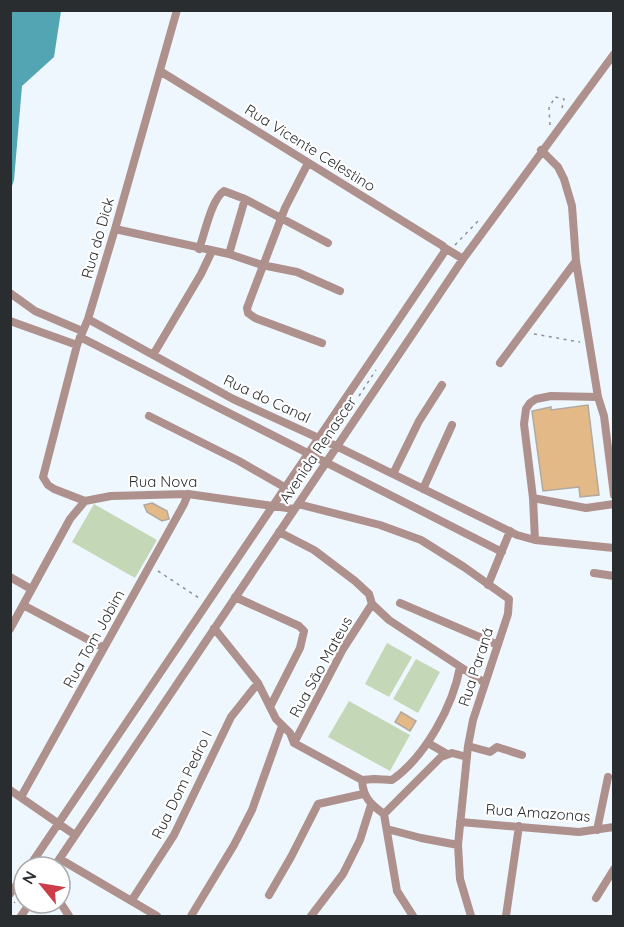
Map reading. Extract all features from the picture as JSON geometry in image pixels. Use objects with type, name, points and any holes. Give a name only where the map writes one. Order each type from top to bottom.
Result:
[{"type":"street","name":"Rua do Dick","points":[[85,501],[48,485],[43,477],[80,338],[116,229],[177,10]]},
{"type":"street","name":"Avenida Renascer","points":[[62,855],[463,259],[541,150],[614,54]]},
{"type":"street","name":"Rua Vicente Celestino","points":[[160,70],[463,259]]},
{"type":"street","points":[[541,150],[558,167],[569,192],[572,206],[576,261],[598,397],[604,416],[614,495]]},
{"type":"street","points":[[308,163],[293,190],[262,265],[249,301],[248,313],[255,318],[322,343]]},
{"type":"street","points":[[199,249],[213,205],[221,192],[230,192],[245,199],[328,243]]},
{"type":"street","points":[[229,254],[245,199]]},
{"type":"street","points":[[116,229],[297,272],[340,291]]},
{"type":"street","name":"Avenida Renascer","points":[[37,855],[445,252],[445,248]]},
{"type":"street","points":[[153,355],[212,251]]},
{"type":"street","points":[[500,363],[576,261]]},
{"type":"street","points":[[10,293],[80,338],[502,552]]},
{"type":"street","name":"Rua do Canal","points":[[88,319],[233,399],[336,446],[510,531],[535,540],[614,548]]},
{"type":"street","points":[[10,321],[80,338]]},
{"type":"street","points":[[393,474],[419,421],[442,385]]},
{"type":"street","points":[[535,540],[533,498],[524,424],[526,410],[536,399],[551,396],[598,397]]},
{"type":"street","points":[[149,416],[239,461],[286,488]]},
{"type":"street","points":[[423,489],[452,425]]},
{"type":"street","name":"Rua Nova","points":[[85,501],[111,496],[188,494],[296,507],[380,525],[421,540],[498,591]]},
{"type":"street","name":"Rua Tom Jobim","points":[[21,797],[188,494]]},
{"type":"street","points":[[533,498],[586,508],[614,504]]},
{"type":"street","points":[[10,628],[70,519],[85,501]]},
{"type":"street","points":[[488,585],[510,531]]},
{"type":"street","points":[[279,532],[314,550],[369,594],[372,604],[389,620],[485,683]]},
{"type":"street","points":[[594,573],[614,576]]},
{"type":"street","points":[[10,577],[31,589]]},
{"type":"street","name":"Rua Paraná","points":[[471,916],[460,879],[458,845],[468,746],[485,683],[510,606],[509,599],[498,591]]},
{"type":"street","points":[[235,597],[299,626],[304,631],[300,648],[270,707]]},
{"type":"street","points":[[400,603],[498,645]]},
{"type":"street","name":"Rua São Mateus","points":[[294,743],[343,649],[372,604]]},
{"type":"street","points":[[23,605],[104,648]]},
{"type":"street","points":[[214,628],[258,683],[270,707],[282,726],[290,733],[294,743],[362,780],[374,778],[392,780],[407,767],[428,742],[451,697],[460,667]]},
{"type":"street","name":"Rua Dom Pedro I","points":[[132,900],[174,835],[231,717],[258,683]]},
{"type":"street","points":[[191,916],[234,845],[252,810],[282,726]]},
{"type":"street","points":[[428,742],[447,754],[466,757]]},
{"type":"street","points":[[468,746],[490,753],[497,747],[522,755]]},
{"type":"street","points":[[384,814],[437,760],[447,754]]},
{"type":"street","points":[[597,830],[608,777]]},
{"type":"street","points":[[362,780],[363,794],[371,805],[384,814],[397,891],[413,916]]},
{"type":"street","points":[[10,790],[75,835]]},
{"type":"street","points":[[268,896],[296,849],[318,804],[363,794]]},
{"type":"street","points":[[311,916],[343,874],[360,840],[371,805]]},
{"type":"street","name":"Rua Amazonas","points":[[460,822],[579,832],[614,827]]},
{"type":"street","points":[[506,916],[519,826]]},
{"type":"street","points":[[387,829],[458,845]]},
{"type":"street","points":[[72,866],[157,916]]},
{"type":"street","points":[[596,898],[614,869]]},
{"type":"path","points":[[524,332],[590,344]]},
{"type":"path","points":[[150,566],[207,604]]},
{"type":"green space","points":[[94,504],[157,540],[135,578],[72,542]]},
{"type":"green space","points":[[387,643],[412,657],[389,697],[365,684]]},
{"type":"green space","points":[[416,659],[440,672],[418,713],[393,699]]},
{"type":"green space","points":[[349,701],[410,735],[390,771],[328,737]]},
{"type":"water","points":[[11,10],[61,11],[54,57],[22,86],[14,180],[11,189]]},
{"type":"building","points":[[588,405],[599,495],[580,497],[579,487],[543,491],[532,411],[551,407],[551,410]]},
{"type":"building","points":[[152,503],[167,511],[169,519],[162,521],[147,512],[144,505]]},
{"type":"building","points":[[401,712],[416,721],[410,731],[395,722]]}]
